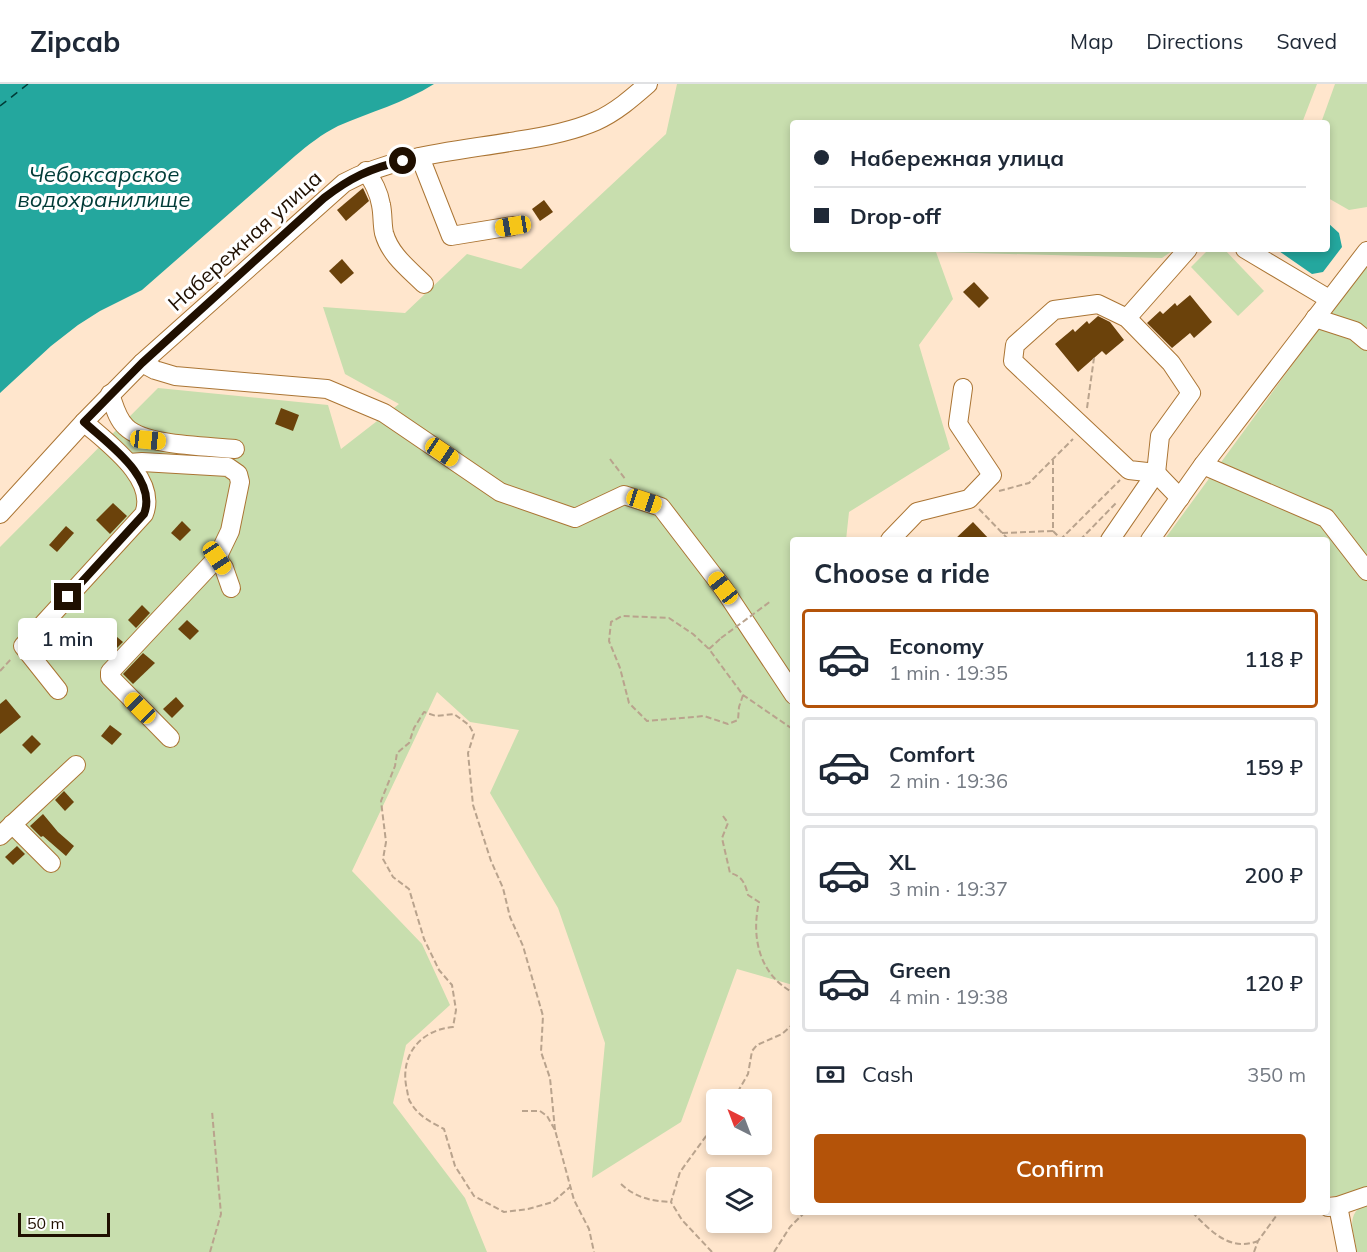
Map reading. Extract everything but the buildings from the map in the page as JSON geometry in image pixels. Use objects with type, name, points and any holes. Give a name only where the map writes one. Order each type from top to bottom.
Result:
[{"type":"street","name":"Набережная улица","points":[[0,514],[110,394],[142,363],[324,198],[344,183],[366,171],[420,157],[557,134],[596,121],[628,102],[648,84]]},
{"type":"street","points":[[420,157],[451,236],[513,226]]},
{"type":"street","points":[[366,171],[377,189],[381,202],[384,232],[388,243],[398,259],[424,284]]},
{"type":"street","points":[[1151,537],[1203,465],[1367,251]]},
{"type":"street","points":[[1127,318],[1185,252]]},
{"type":"street","points":[[1250,252],[1329,299]]},
{"type":"street","points":[[1112,537],[1156,473],[1160,436],[1191,393],[1171,363],[1127,318],[1098,304],[1054,310],[1015,345],[1013,361],[1129,470],[1156,473],[1180,498]]},
{"type":"street","points":[[1315,318],[1355,330],[1367,341]]},
{"type":"street","points":[[142,363],[155,370],[176,376],[327,389],[384,413],[500,492],[574,518],[624,495],[661,507],[723,588],[790,689]]},
{"type":"street","points":[[893,537],[917,512],[969,499],[992,475],[958,424],[963,388]]},
{"type":"street","points":[[110,394],[119,418],[133,434],[148,440],[234,449]]},
{"type":"street","points":[[58,690],[23,646],[144,514],[146,508],[145,492],[140,479],[129,463],[84,422]]},
{"type":"street","points":[[129,463],[228,467],[238,474],[240,482],[230,531],[217,558],[110,672],[110,677],[170,738]]},
{"type":"street","points":[[1203,465],[1326,518],[1367,571]]},
{"type":"street","points":[[217,558],[224,568],[231,588]]},
{"type":"street","points":[[51,863],[6,830],[76,765]]},
{"type":"street","points":[[1347,1252],[1333,1206],[1367,1196]]},
{"type":"path","points":[[999,491],[1029,483],[1084,429],[1094,358]]},
{"type":"path","points":[[1053,459],[1053,531],[1058,537]]},
{"type":"path","points":[[1064,537],[1129,470]]},
{"type":"path","points":[[1083,537],[1122,497]]},
{"type":"path","points":[[969,499],[1006,537]]},
{"type":"path","points":[[1002,533],[1053,531]]},
{"type":"path","points":[[709,649],[771,601]]},
{"type":"path","points":[[743,695],[738,720],[728,724],[704,716],[647,721],[629,703],[620,668],[609,641],[611,622],[622,616],[669,618],[693,634],[709,649],[743,695],[790,727]]},
{"type":"path","points":[[0,671],[23,646]]},
{"type":"path","points":[[570,1187],[553,1202],[528,1209],[504,1212],[474,1196],[455,1166],[444,1129],[423,1118],[410,1103],[404,1080],[410,1052],[423,1037],[439,1028],[453,1027],[456,1010],[452,985],[439,970],[424,939],[409,889],[393,877],[383,859],[386,842],[381,801],[395,766],[397,753],[409,743],[414,728],[424,712],[436,716],[454,714],[468,725],[474,734],[468,753],[473,805],[491,861],[503,888],[510,917],[523,946],[543,1016],[541,1052],[550,1078],[555,1130],[574,1200],[589,1229],[594,1252]]},
{"type":"path","points":[[723,816],[728,823],[722,838],[730,873],[739,876],[746,884],[748,895],[759,902],[755,919],[757,943],[766,969],[782,987],[790,991]]},
{"type":"path","points":[[739,1089],[748,1074],[752,1051],[757,1045],[782,1034],[790,1027]]},
{"type":"path","points":[[210,1252],[221,1214],[212,1111]]},
{"type":"path","points":[[522,1111],[540,1111],[547,1116],[555,1130]]},
{"type":"path","points":[[706,1136],[680,1172],[671,1202],[682,1220],[712,1252]]},
{"type":"path","points":[[621,1184],[628,1191],[649,1201],[671,1202]]},
{"type":"path","points":[[774,1252],[790,1227],[802,1215]]},
{"type":"path","points":[[1196,1215],[1227,1242],[1248,1245],[1258,1241]]},
{"type":"path","points":[[1254,1252],[1258,1241],[1277,1215]]},
{"type":"green space","points":[[677,84],[1317,84],[1303,120],[790,120],[790,252],[936,252],[953,299],[919,345],[950,449],[849,512],[846,537],[790,537],[790,984],[737,969],[681,1122],[592,1178],[605,1043],[558,908],[490,793],[519,730],[470,722],[437,692],[352,871],[422,944],[450,1005],[406,1045],[393,1103],[465,1198],[487,1252],[0,1252],[0,547],[158,388],[328,405],[341,449],[399,404],[345,374],[323,307],[405,313],[467,254],[521,269],[666,134]]},
{"type":"green space","points":[[1335,84],[1367,84],[1367,207],[1349,210],[1330,199],[1330,120],[1322,120]]},
{"type":"green space","points":[[936,252],[1171,252],[1162,258]]},
{"type":"green space","points":[[1206,252],[1227,252],[1264,291],[1238,316],[1191,267]]},
{"type":"green space","points":[[1367,263],[1367,1189],[1341,1197],[1330,1196],[1330,537],[1166,537]]},
{"type":"green space","points":[[1367,1203],[1367,1252],[1357,1252],[1353,1218],[1355,1212]]},
{"type":"water","name":"Чебоксарское водохранилище","points":[[0,84],[434,84],[399,102],[338,126],[315,140],[142,290],[78,325],[51,346],[0,393]]},
{"type":"water","points":[[1330,225],[1339,233],[1342,247],[1323,272],[1312,274],[1280,252],[1330,252]]},
{"type":"ferry route","points":[[0,106],[28,84]]},
{"type":"route","points":[[68,597],[144,514],[146,508],[145,492],[140,479],[129,463],[84,422],[142,363],[324,198],[344,183],[366,171],[403,161]]}]
